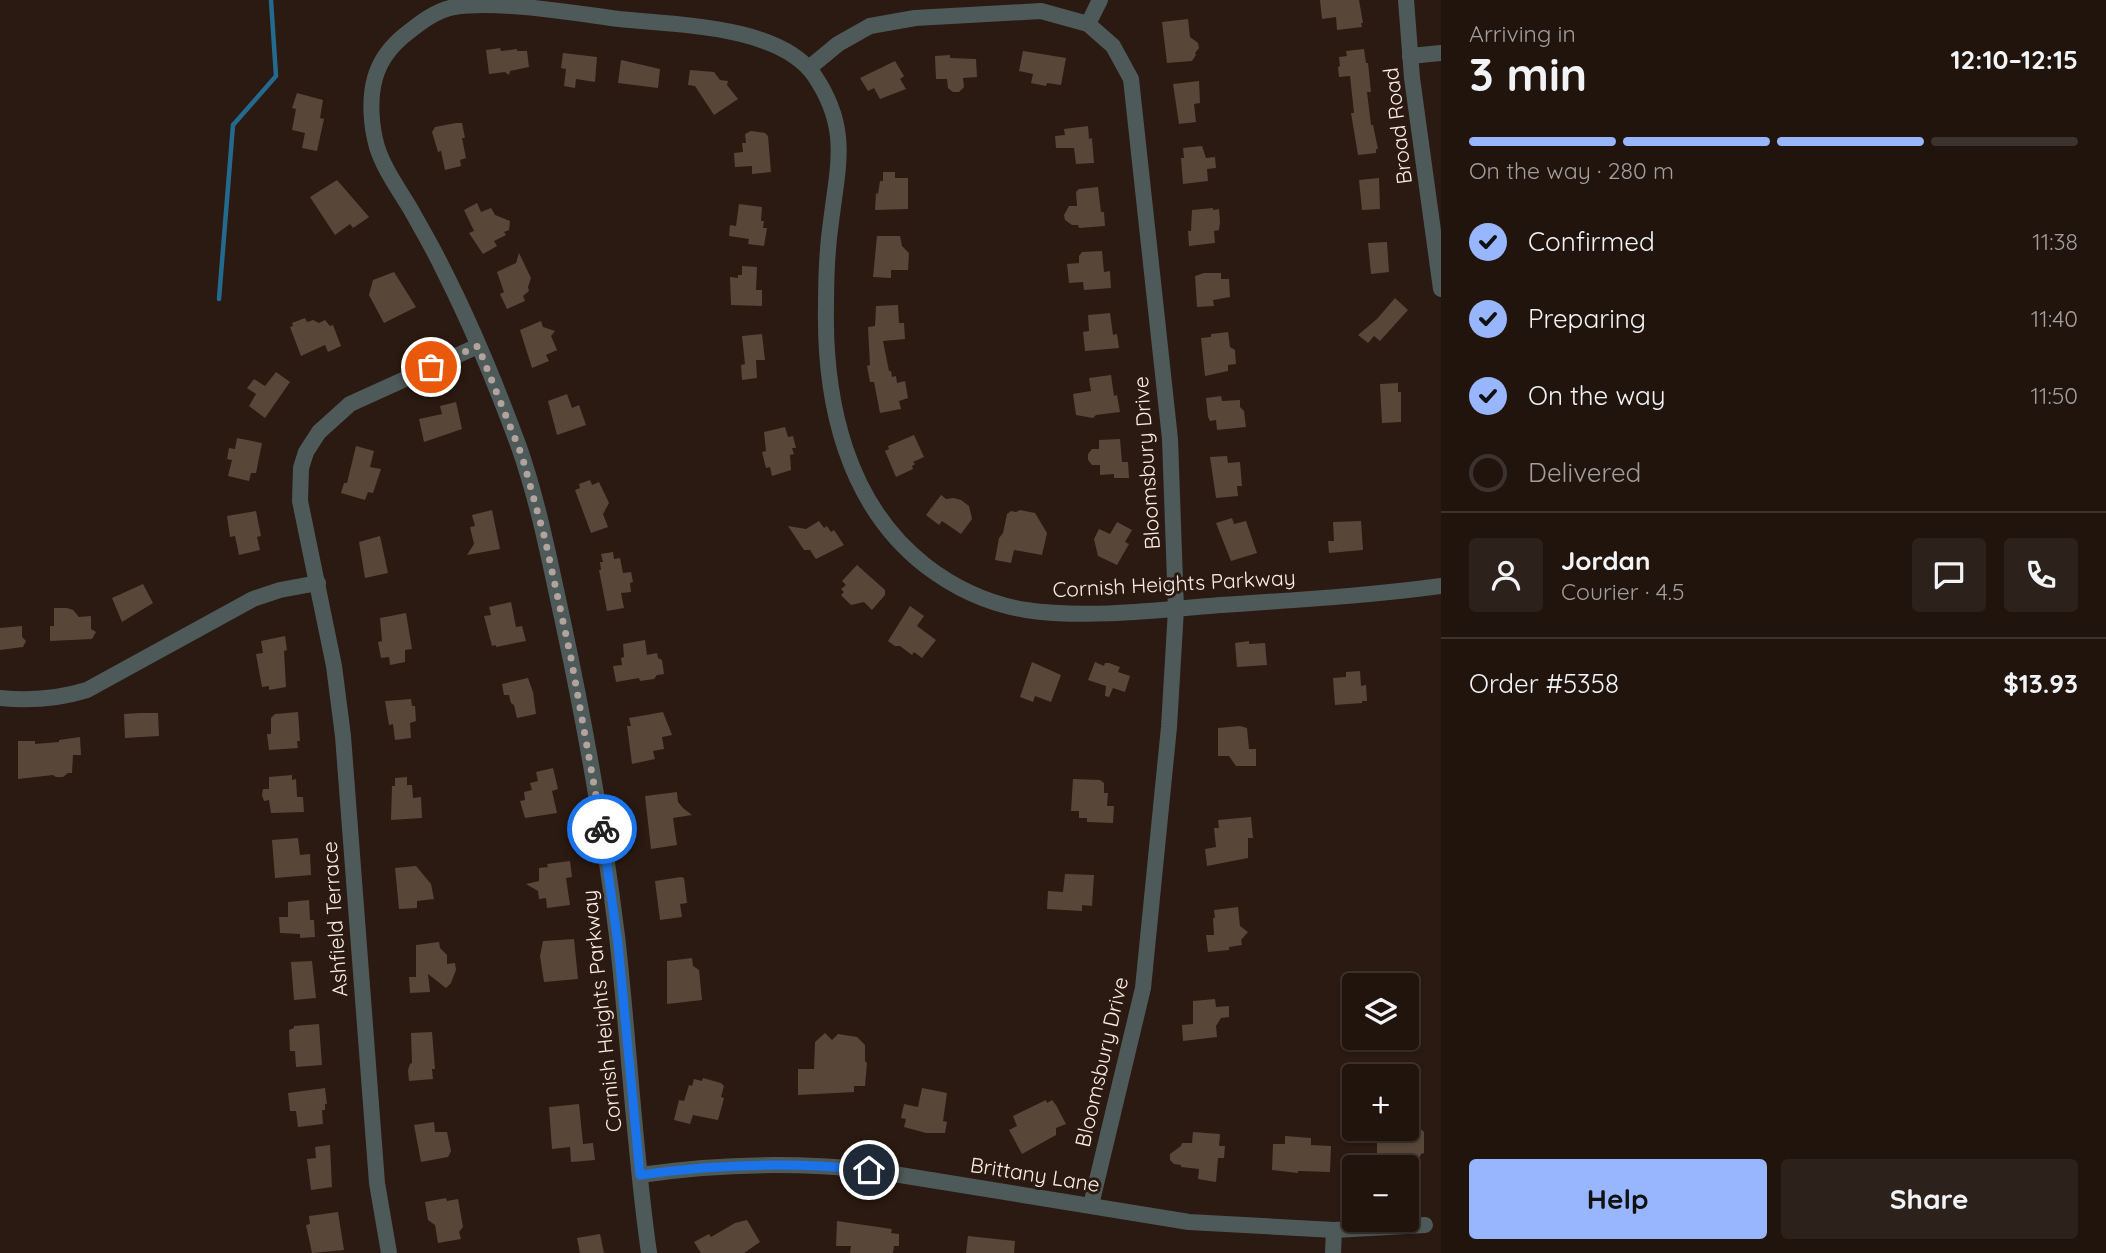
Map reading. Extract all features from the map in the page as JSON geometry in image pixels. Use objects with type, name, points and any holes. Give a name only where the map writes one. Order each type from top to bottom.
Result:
[{"type":"street","points":[[1088,24],[1100,0]]},
{"type":"street","name":"Broad Road","points":[[1406,0],[1410,56],[1441,289]]},
{"type":"street","name":"Cornish Heights Parkway","points":[[649,1253],[607,857],[571,658],[545,539],[522,456],[445,272],[391,178],[376,145],[371,114],[374,79],[395,43],[428,17],[456,7],[502,5],[718,30],[758,39],[778,47],[794,55],[808,68],[832,109],[839,139],[840,169],[830,225],[826,307],[828,363],[836,417],[855,475],[867,501],[889,531],[911,554],[965,592],[994,603],[1031,611],[1098,613],[1176,609],[1441,586]]},
{"type":"street","name":"Bloomsbury Drive","points":[[808,68],[838,44],[870,26],[915,18],[1041,11],[1088,24],[1113,46],[1132,79],[1170,439],[1176,609],[1169,727],[1143,988],[1135,1028],[1111,1112],[1091,1205]]},
{"type":"street","points":[[1410,56],[1441,53]]},
{"type":"street","name":"Ashfield Terrace","points":[[389,1253],[376,1170],[343,736],[334,666],[300,501],[301,468],[306,452],[318,432],[350,404],[478,346]]},
{"type":"street","points":[[0,698],[62,698],[87,690],[253,599],[318,583]]},
{"type":"street","name":"Brittany Lane","points":[[640,1175],[754,1165],[830,1166],[1189,1222],[1334,1230],[1425,1225]]},
{"type":"street","points":[[1334,1230],[1334,1253]]},
{"type":"building","points":[[1320,0],[1359,0],[1362,27],[1337,30],[1336,17],[1322,19]]},
{"type":"building","points":[[1188,19],[1190,37],[1198,43],[1196,55],[1192,61],[1167,63],[1162,22]]},
{"type":"building","points":[[500,48],[501,51],[527,51],[529,67],[510,71],[509,75],[505,72],[489,74],[486,50]]},
{"type":"building","points":[[1364,49],[1371,92],[1367,92],[1371,125],[1378,149],[1376,153],[1358,155],[1351,113],[1354,113],[1350,76],[1339,77],[1338,67],[1339,57],[1347,56],[1346,51]]},
{"type":"building","points":[[1023,51],[1066,58],[1061,85],[1031,83],[1033,74],[1019,71]]},
{"type":"building","points":[[563,53],[597,57],[595,82],[576,79],[575,88],[564,86],[566,69],[561,68]]},
{"type":"building","points":[[950,55],[950,58],[976,59],[977,77],[963,78],[964,87],[959,92],[948,88],[947,79],[936,79],[935,56]]},
{"type":"building","points":[[621,60],[660,69],[658,88],[618,83]]},
{"type":"building","points":[[895,61],[904,76],[900,79],[906,89],[880,99],[874,88],[868,91],[860,78]]},
{"type":"building","points":[[690,70],[714,72],[720,80],[728,81],[727,85],[738,99],[714,115],[695,86],[688,85]]},
{"type":"building","points":[[1199,81],[1200,103],[1194,104],[1196,122],[1179,124],[1173,84]]},
{"type":"building","points":[[297,93],[323,100],[320,118],[324,119],[317,151],[302,148],[305,133],[292,130],[296,109],[292,108]]},
{"type":"building","points":[[462,123],[466,158],[460,160],[461,166],[445,170],[441,151],[438,152],[432,132],[435,127]]},
{"type":"building","points":[[1088,126],[1094,163],[1076,164],[1074,148],[1056,148],[1055,136],[1065,135],[1064,129]]},
{"type":"building","points":[[751,131],[768,136],[771,172],[752,174],[752,166],[735,167],[734,153],[743,152],[745,134]]},
{"type":"building","points":[[1202,146],[1206,158],[1215,157],[1216,168],[1207,169],[1208,181],[1183,184],[1183,148]]},
{"type":"building","points":[[883,172],[895,172],[895,178],[908,178],[908,209],[875,210],[876,193],[878,194],[880,181],[883,181]]},
{"type":"building","points":[[1379,178],[1380,209],[1362,210],[1359,180]]},
{"type":"building","points":[[337,180],[369,217],[353,228],[350,224],[335,235],[310,197]]},
{"type":"building","points":[[1098,187],[1105,226],[1079,228],[1078,225],[1072,225],[1065,220],[1064,215],[1069,206],[1077,206],[1076,192],[1079,189]]},
{"type":"building","points":[[477,203],[481,212],[491,208],[495,215],[510,221],[509,230],[504,232],[506,235],[494,241],[497,246],[483,254],[469,233],[474,231],[464,210]]},
{"type":"building","points":[[739,204],[762,207],[761,221],[764,221],[763,228],[767,228],[764,246],[748,244],[749,239],[729,236],[730,225],[736,226]]},
{"type":"building","points":[[1219,209],[1220,222],[1219,230],[1214,231],[1215,243],[1189,246],[1188,231],[1191,231],[1192,210]]},
{"type":"building","points":[[877,236],[900,236],[902,246],[909,253],[908,270],[891,270],[891,278],[873,277]]},
{"type":"building","points":[[1387,242],[1389,272],[1371,274],[1368,243]]},
{"type":"building","points":[[1102,251],[1104,272],[1110,271],[1111,288],[1084,290],[1083,282],[1069,283],[1067,264],[1079,263],[1082,252]]},
{"type":"building","points":[[519,253],[531,278],[529,291],[523,296],[525,301],[507,309],[500,294],[504,292],[497,272],[516,263]]},
{"type":"building","points":[[742,266],[757,267],[756,290],[762,290],[762,306],[731,305],[730,277],[738,278],[738,275],[742,275]]},
{"type":"building","points":[[394,272],[416,307],[384,323],[369,295],[373,280]]},
{"type":"building","points":[[1221,273],[1221,279],[1229,279],[1230,297],[1213,300],[1214,306],[1197,307],[1195,276]]},
{"type":"building","points":[[1395,298],[1408,310],[1380,341],[1374,336],[1368,343],[1358,335],[1377,319]]},
{"type":"building","points":[[898,305],[899,323],[904,323],[905,339],[883,341],[889,371],[892,377],[896,376],[897,383],[905,381],[908,398],[899,401],[901,409],[880,413],[874,382],[870,382],[867,366],[870,365],[868,327],[875,326],[876,306]]},
{"type":"building","points":[[1110,313],[1113,335],[1117,334],[1119,348],[1085,351],[1083,332],[1089,331],[1088,315]]},
{"type":"building","points":[[305,318],[307,322],[313,320],[319,323],[325,320],[330,326],[333,325],[341,346],[328,352],[325,345],[301,356],[290,327],[293,326],[292,323]]},
{"type":"building","points":[[541,321],[543,327],[555,331],[551,336],[557,350],[546,355],[549,361],[532,368],[520,330]]},
{"type":"building","points":[[1228,332],[1230,347],[1235,350],[1236,364],[1228,365],[1228,371],[1205,376],[1201,338]]},
{"type":"building","points":[[762,334],[765,360],[756,360],[757,378],[742,380],[741,365],[745,364],[742,336]]},
{"type":"building","points":[[276,372],[290,382],[265,418],[249,406],[256,394],[247,388],[254,379],[265,386]]},
{"type":"building","points":[[1111,375],[1120,412],[1096,415],[1093,418],[1076,415],[1073,394],[1091,391],[1089,378]]},
{"type":"building","points":[[1398,383],[1398,392],[1401,392],[1401,422],[1382,423],[1380,384]]},
{"type":"building","points":[[567,394],[572,408],[579,405],[586,425],[557,435],[548,401]]},
{"type":"building","points":[[1221,396],[1222,401],[1240,400],[1246,427],[1217,430],[1216,420],[1210,421],[1208,417],[1206,398]]},
{"type":"building","points":[[456,402],[462,429],[424,442],[419,419],[442,414],[440,406]]},
{"type":"building","points":[[785,427],[788,437],[793,436],[796,448],[792,448],[794,454],[790,455],[791,470],[772,476],[770,467],[766,468],[762,452],[766,451],[764,432]]},
{"type":"building","points":[[914,435],[924,457],[913,462],[913,469],[896,477],[885,451],[889,449],[888,446]]},
{"type":"building","points":[[237,438],[262,443],[256,473],[251,473],[249,481],[228,476],[232,460],[227,459],[229,448],[235,449]]},
{"type":"building","points":[[1120,439],[1122,462],[1128,462],[1129,478],[1114,478],[1114,474],[1100,475],[1100,465],[1092,465],[1088,454],[1092,449],[1099,449],[1099,440]]},
{"type":"building","points":[[356,446],[374,451],[370,467],[381,469],[373,493],[368,492],[365,500],[341,493],[344,483],[347,483]]},
{"type":"building","points":[[1227,456],[1228,463],[1240,462],[1242,486],[1237,486],[1238,496],[1216,498],[1210,457]]},
{"type":"building","points":[[590,480],[592,485],[599,482],[609,503],[603,514],[608,527],[591,533],[575,490],[580,488],[579,484]]},
{"type":"building","points":[[941,495],[946,499],[961,500],[969,506],[972,519],[961,534],[942,521],[939,525],[926,515]]},
{"type":"building","points":[[492,510],[500,549],[467,555],[474,544],[470,527],[475,526],[472,515]]},
{"type":"building","points":[[1020,510],[1035,513],[1047,533],[1042,555],[1014,550],[1011,563],[995,560],[1007,514]]},
{"type":"building","points":[[256,511],[261,536],[257,537],[260,550],[239,555],[235,536],[230,537],[227,516]]},
{"type":"building","points":[[1232,518],[1234,524],[1246,521],[1257,553],[1231,561],[1216,523]]},
{"type":"building","points":[[819,521],[824,528],[827,526],[831,532],[834,530],[844,545],[816,559],[810,550],[804,550],[788,526],[806,529]]},
{"type":"building","points":[[1361,521],[1363,550],[1329,553],[1328,541],[1334,541],[1333,522]]},
{"type":"building","points":[[1117,522],[1132,530],[1125,542],[1129,544],[1117,565],[1098,556],[1094,539],[1099,529],[1110,534]]},
{"type":"building","points":[[380,536],[388,573],[365,578],[359,542]]},
{"type":"building","points":[[613,552],[614,559],[620,558],[623,573],[631,572],[633,582],[630,583],[631,592],[621,593],[624,608],[607,611],[599,570],[600,562],[603,562],[601,554]]},
{"type":"building","points":[[857,565],[885,590],[885,595],[872,610],[864,602],[851,605],[841,595],[844,592],[841,589],[846,585],[842,581]]},
{"type":"building","points":[[143,584],[153,603],[122,622],[112,598]]},
{"type":"building","points":[[511,602],[516,627],[522,626],[526,641],[492,646],[484,616],[491,615],[489,607]]},
{"type":"building","points":[[910,606],[924,616],[917,626],[936,640],[922,658],[888,641]]},
{"type":"building","points":[[54,608],[73,610],[79,617],[91,616],[91,629],[96,632],[92,639],[50,641],[50,626],[54,626]]},
{"type":"building","points":[[406,613],[412,649],[405,650],[405,662],[390,665],[389,657],[381,658],[378,642],[382,641],[380,618]]},
{"type":"building","points":[[22,626],[22,637],[26,641],[23,647],[0,650],[0,628]]},
{"type":"building","points":[[285,636],[286,687],[269,690],[269,686],[262,687],[256,654],[263,653],[261,641]]},
{"type":"building","points":[[645,640],[647,655],[657,653],[662,660],[664,674],[657,675],[654,679],[640,681],[639,678],[616,682],[613,666],[622,665],[623,644]]},
{"type":"building","points":[[1249,641],[1249,644],[1265,643],[1267,665],[1237,667],[1235,643]]},
{"type":"building","points":[[1032,662],[1061,675],[1051,702],[1035,696],[1033,702],[1020,697]]},
{"type":"building","points":[[1095,662],[1104,666],[1109,663],[1120,667],[1118,672],[1130,676],[1125,692],[1113,688],[1109,697],[1105,696],[1106,686],[1088,680]]},
{"type":"building","points":[[1360,671],[1361,686],[1366,685],[1367,701],[1335,705],[1333,678],[1346,677],[1346,672]]},
{"type":"building","points":[[528,678],[536,714],[517,718],[509,695],[504,695],[502,684]]},
{"type":"building","points":[[411,699],[412,706],[415,706],[416,721],[410,723],[411,738],[395,740],[385,701]]},
{"type":"building","points":[[298,712],[298,748],[269,750],[267,734],[271,734],[271,718],[275,714]]},
{"type":"building","points":[[663,712],[672,735],[662,737],[664,749],[653,751],[655,759],[632,764],[627,726],[631,726],[629,718]]},
{"type":"building","points":[[158,713],[159,736],[125,738],[124,714]]},
{"type":"building","points":[[1218,728],[1247,728],[1249,749],[1256,749],[1256,766],[1236,766],[1229,756],[1218,756]]},
{"type":"building","points":[[80,737],[81,755],[73,755],[72,773],[63,777],[53,775],[18,779],[18,741],[35,741],[35,744]]},
{"type":"building","points":[[553,768],[558,789],[552,791],[557,813],[525,818],[520,801],[525,800],[524,792],[532,790],[530,783],[538,781],[536,772]]},
{"type":"building","points":[[292,775],[292,780],[296,779],[297,797],[303,797],[304,812],[271,813],[269,800],[264,801],[262,795],[263,789],[269,789],[269,777]]},
{"type":"building","points":[[407,777],[407,785],[412,785],[413,798],[421,797],[422,818],[391,820],[392,786],[395,786],[395,778]]},
{"type":"building","points":[[1073,779],[1100,780],[1104,783],[1104,793],[1108,793],[1107,806],[1114,806],[1113,823],[1087,822],[1087,818],[1079,818],[1079,811],[1071,811]]},
{"type":"building","points":[[677,792],[678,802],[692,815],[673,818],[677,845],[651,849],[645,796]]},
{"type":"building","points":[[1251,817],[1253,838],[1248,838],[1248,858],[1207,866],[1205,849],[1216,847],[1214,828],[1219,828],[1218,820]]},
{"type":"building","points":[[298,838],[300,855],[310,854],[311,875],[275,878],[272,840]]},
{"type":"building","points":[[570,861],[572,877],[566,878],[570,905],[547,908],[546,898],[539,899],[538,891],[526,884],[539,881],[539,868],[548,867],[547,864]]},
{"type":"building","points":[[416,866],[431,884],[434,899],[417,901],[417,908],[399,909],[395,868]]},
{"type":"building","points":[[1065,874],[1094,875],[1092,906],[1082,905],[1082,911],[1047,909],[1048,891],[1063,892]]},
{"type":"building","points":[[684,878],[687,903],[680,904],[682,917],[660,920],[655,881]]},
{"type":"building","points":[[309,900],[310,920],[314,920],[315,937],[300,938],[300,934],[280,933],[279,917],[288,917],[288,902]]},
{"type":"building","points":[[1238,907],[1240,926],[1248,932],[1241,940],[1242,945],[1229,947],[1229,950],[1208,952],[1206,935],[1214,935],[1214,910]]},
{"type":"building","points":[[574,939],[578,979],[544,982],[540,956],[543,941]]},
{"type":"building","points":[[439,942],[440,948],[447,955],[447,964],[455,963],[456,970],[451,983],[446,988],[428,974],[430,992],[410,993],[409,977],[416,977],[416,945]]},
{"type":"building","points":[[692,958],[693,966],[699,970],[702,1000],[667,1004],[667,961]]},
{"type":"building","points":[[312,961],[316,998],[294,1000],[291,962]]},
{"type":"building","points":[[1215,999],[1216,1007],[1229,1006],[1229,1017],[1221,1018],[1216,1026],[1217,1037],[1183,1041],[1182,1025],[1193,1024],[1193,1001]]},
{"type":"building","points":[[319,1024],[322,1065],[296,1067],[295,1051],[290,1051],[289,1030],[294,1026]]},
{"type":"building","points":[[432,1032],[435,1069],[432,1069],[433,1079],[409,1081],[408,1070],[412,1063],[411,1033]]},
{"type":"building","points":[[825,1033],[832,1040],[838,1034],[857,1037],[865,1045],[865,1086],[854,1086],[854,1092],[798,1095],[798,1069],[814,1069],[815,1042]]},
{"type":"building","points":[[703,1078],[724,1086],[718,1120],[693,1115],[690,1124],[674,1120],[679,1100],[684,1101],[689,1085],[692,1086],[694,1079],[702,1081]]},
{"type":"building","points":[[325,1088],[327,1104],[325,1110],[322,1110],[323,1124],[298,1127],[296,1111],[290,1111],[288,1093]]},
{"type":"building","points":[[922,1088],[947,1093],[943,1121],[947,1122],[945,1133],[926,1133],[904,1127],[906,1119],[901,1118],[904,1104],[918,1107]]},
{"type":"building","points":[[1046,1100],[1047,1103],[1052,1100],[1066,1124],[1056,1128],[1056,1135],[1022,1154],[1009,1130],[1017,1126],[1013,1116]]},
{"type":"building","points":[[579,1104],[583,1144],[593,1143],[595,1160],[571,1162],[570,1147],[552,1149],[549,1107]]},
{"type":"building","points":[[434,1122],[435,1132],[447,1132],[451,1151],[448,1157],[421,1162],[414,1125]]},
{"type":"building","points":[[1419,1127],[1424,1132],[1424,1153],[1419,1159],[1419,1155],[1377,1155],[1377,1141],[1419,1141]]},
{"type":"building","points":[[1193,1132],[1220,1134],[1219,1146],[1225,1146],[1224,1158],[1218,1158],[1216,1182],[1198,1179],[1199,1169],[1181,1167],[1170,1160],[1170,1154],[1182,1143],[1192,1143]]},
{"type":"building","points":[[1285,1136],[1311,1138],[1311,1145],[1331,1146],[1330,1172],[1298,1173],[1272,1170],[1273,1144],[1285,1144]]},
{"type":"building","points":[[330,1145],[332,1187],[311,1190],[307,1159],[316,1158],[315,1147]]},
{"type":"building","points":[[446,1198],[447,1201],[458,1199],[463,1227],[459,1232],[461,1239],[438,1243],[435,1225],[428,1220],[425,1202]]},
{"type":"building","points":[[338,1212],[344,1250],[312,1253],[306,1225],[310,1224],[309,1216]]},
{"type":"building","points":[[747,1220],[760,1242],[744,1253],[701,1253],[694,1242],[709,1234],[711,1237],[735,1223]]},
{"type":"building","points":[[837,1221],[892,1229],[891,1233],[899,1234],[899,1246],[894,1246],[893,1253],[850,1253],[851,1246],[836,1246]]},
{"type":"building","points":[[600,1234],[604,1253],[580,1253],[577,1238]]},
{"type":"building","points":[[968,1236],[1015,1241],[1014,1253],[966,1253]]},
{"type":"waterway","points":[[219,299],[233,125],[276,76],[271,0]]},
{"type":"way so far","points":[[431,367],[478,346],[522,456],[545,539],[571,658],[602,829]]},
{"type":"route","points":[[602,829],[618,944],[640,1175],[754,1165],[830,1166],[869,1170]]}]
